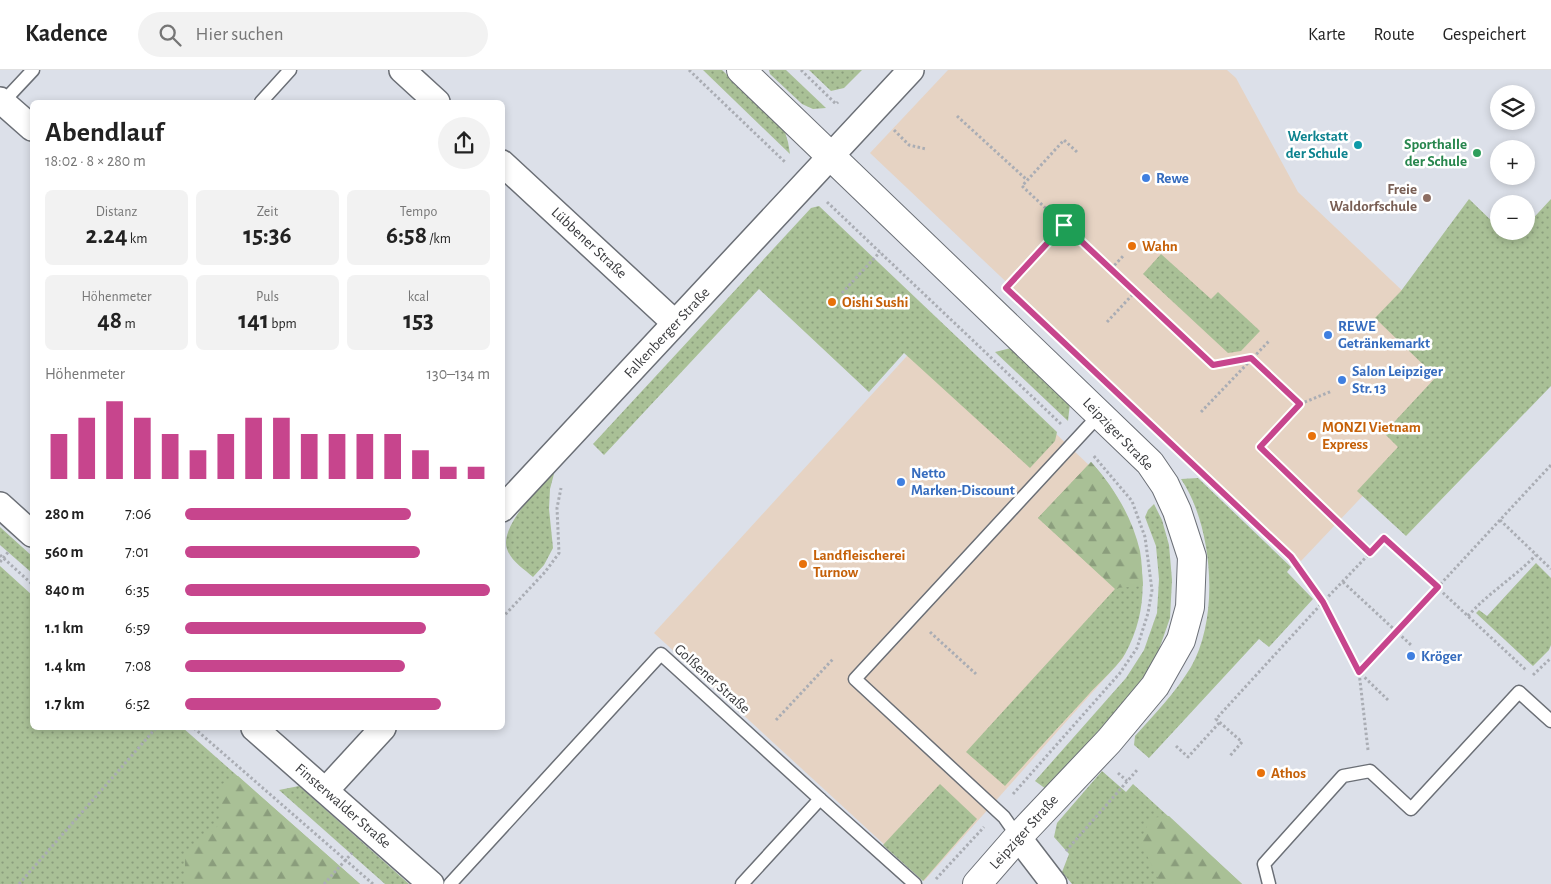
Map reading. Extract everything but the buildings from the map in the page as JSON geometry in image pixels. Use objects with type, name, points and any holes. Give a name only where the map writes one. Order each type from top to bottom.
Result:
[{"type":"street","points":[[402,70],[435,100]]},
{"type":"street","name":"Leipziger Straße","points":[[741,70],[1150,462],[1177,511],[1192,557],[1190,606],[1181,640],[1154,686],[1108,741],[1018,837],[977,884]]},
{"type":"street","points":[[830,156],[912,70]]},
{"type":"street","points":[[2,101],[30,126]]},
{"type":"street","name":"Falkenberger Straße","points":[[505,506],[830,156]]},
{"type":"street","name":"Lübbener Straße","points":[[505,166],[675,323]]},
{"type":"street","points":[[0,505],[30,532]]},
{"type":"street","name":"Finsterwalder Straße","points":[[256,730],[432,884]]},
{"type":"street","points":[[326,790],[381,730]]},
{"type":"street","points":[[1018,837],[1049,878]]},
{"type":"lane","points":[[2,101],[33,70]]},
{"type":"lane","points":[[263,100],[290,70]]},
{"type":"lane","points":[[1018,837],[998,811],[855,679],[1100,414]]},
{"type":"lane","name":"Golßener Straße","points":[[450,884],[661,654],[820,798]]},
{"type":"lane","points":[[1269,884],[1264,864],[1343,776],[1370,771],[1411,809],[1519,692],[1551,721]]},
{"type":"lane","points":[[742,884],[820,798],[915,884]]},
{"type":"path","points":[[689,70],[1097,458],[1132,501],[1145,537],[1152,590],[1148,613],[1137,648],[1120,673],[931,884]]},
{"type":"path","points":[[801,70],[836,104]]},
{"type":"path","points":[[957,116],[1027,180]]},
{"type":"path","points":[[892,128],[909,145],[926,149]]},
{"type":"path","points":[[1077,152],[1064,140],[1022,186],[1213,365],[1251,358]]},
{"type":"path","points":[[1006,288],[1076,212]]},
{"type":"path","points":[[842,293],[880,252]]},
{"type":"path","points":[[1111,268],[1124,255]]},
{"type":"path","points":[[1107,322],[1135,292]]},
{"type":"path","points":[[1201,412],[1270,340]]},
{"type":"path","points":[[1251,358],[1300,404]]},
{"type":"path","points":[[1332,390],[1300,404],[1260,447],[1370,553]]},
{"type":"path","points":[[1177,450],[1291,557],[1323,602],[1359,672],[1388,700]]},
{"type":"path","points":[[1370,771],[1359,672],[1551,465]]},
{"type":"path","points":[[1500,520],[1551,569]]},
{"type":"path","points":[[1229,757],[1242,742],[1216,719],[1384,538],[1539,682]]},
{"type":"path","points":[[0,555],[30,582]]},
{"type":"path","points":[[1468,616],[1475,607],[1525,567],[1536,555]]},
{"type":"path","points":[[0,562],[4,558]]},
{"type":"path","points":[[1343,582],[1411,645]]},
{"type":"path","points":[[913,616],[976,674]]},
{"type":"path","points":[[776,720],[833,658]]},
{"type":"path","points":[[1538,671],[1551,658]]},
{"type":"path","points":[[1176,746],[1188,757],[1220,722]]},
{"type":"path","points":[[18,884],[154,730]]},
{"type":"path","points":[[196,730],[373,884]]},
{"type":"path","points":[[1049,878],[1060,857],[1138,769]]},
{"type":"path","points":[[324,884],[345,860]]},
{"type":"shaded area","points":[[948,70],[1227,70],[1236,78],[1298,192],[1484,368],[1301,561],[870,153]]},
{"type":"shaded area","points":[[938,322],[1091,467],[1133,547],[1142,594],[1123,658],[924,881],[654,633]]},
{"type":"green space","points":[[703,70],[722,70],[784,129],[790,154]]},
{"type":"green space","points":[[769,70],[786,70],[826,108],[813,109],[802,104],[770,74]]},
{"type":"green space","points":[[809,70],[862,70],[844,88],[831,91]]},
{"type":"green space","points":[[1469,199],[1490,219],[1490,240],[1535,240],[1535,216],[1551,199],[1551,386],[1406,536],[1357,491],[1398,447],[1384,433],[1436,377],[1375,318],[1401,291]]},
{"type":"green space","points":[[819,206],[1057,432],[1055,441],[1030,468],[904,353],[869,392],[759,289],[604,455],[593,444],[811,208]]},
{"type":"green space","points":[[1161,254],[1211,299],[1218,292],[1260,331],[1241,351],[1228,353],[1143,274]]},
{"type":"green space","points":[[1011,348],[1070,403],[1068,421],[995,352]]},
{"type":"green space","points":[[1091,462],[1121,505],[1132,528],[1139,553],[1142,578],[1141,604],[1136,629],[1125,654],[1118,664],[1005,786],[966,752],[1115,589],[1038,518]]},
{"type":"green space","points":[[1091,462],[1115,492],[1127,514],[1140,551],[1143,586],[1115,588],[1038,518]]},
{"type":"green space","points":[[555,470],[550,489],[549,509],[553,548],[544,565],[533,577],[511,557],[507,549],[506,540],[515,518]]},
{"type":"green space","points":[[1198,478],[1291,567],[1287,572],[1313,599],[1269,647],[1259,639],[1149,758],[1134,745],[1135,736],[1185,677],[1200,646],[1206,623],[1209,598],[1209,572],[1206,546],[1192,499],[1181,479]]},
{"type":"green space","points":[[1154,504],[1162,520],[1169,545],[1172,580],[1170,618],[1156,658],[1137,688],[1046,789],[1035,781],[1126,678],[1144,650],[1157,613],[1159,579],[1156,546],[1145,517],[1148,510]]},
{"type":"green space","points":[[0,527],[30,554],[30,571],[0,545]]},
{"type":"green space","points":[[1536,563],[1551,578],[1551,645],[1549,650],[1533,666],[1476,613],[1479,610],[1487,616]]},
{"type":"green space","points":[[0,566],[30,593],[30,730],[185,730],[360,884],[0,884]]},
{"type":"green space","points":[[1102,771],[1126,792],[1133,784],[1242,884],[1072,884],[1062,872],[1069,854],[1054,837],[1057,823]]},
{"type":"green space","points":[[238,776],[360,884],[185,884],[185,853],[219,825],[220,785]]},
{"type":"green space","points":[[940,784],[977,819],[923,881],[883,845]]},
{"type":"green space","points":[[299,786],[409,884],[385,884],[279,790]]},
{"type":"green space","points":[[1169,816],[1242,884],[1161,884],[1140,841],[1151,818]]},
{"type":"place","name":"Werkstatt der Schule","points":[[1358,145]]},
{"type":"place","name":"Sporthalle der Schule","points":[[1477,153]]},
{"type":"place","name":"Rewe","points":[[1146,178]]},
{"type":"place","name":"Freie Waldorfschule","points":[[1427,198]]},
{"type":"place","name":"Wahn","points":[[1132,246]]},
{"type":"place","name":"Oishi Sushi","points":[[832,302]]},
{"type":"place","name":"REWE Getränkemarkt","points":[[1328,335]]},
{"type":"place","name":"Salon Leipziger Str. 13","points":[[1342,380]]},
{"type":"place","name":"MONZI Vietnam Express","points":[[1312,436]]},
{"type":"place","name":"Netto Marken-Discount","points":[[901,482]]},
{"type":"place","name":"Landfleischerei Turnow","points":[[803,564]]},
{"type":"place","name":"Kröger","points":[[1411,656]]},
{"type":"place","name":"Athos","points":[[1261,773]]},
{"type":"route","points":[[1064,225],[1213,365],[1251,358],[1300,404],[1260,447],[1370,553],[1384,538],[1438,587],[1359,672],[1323,602],[1291,557],[1006,288],[1064,225]]}]
